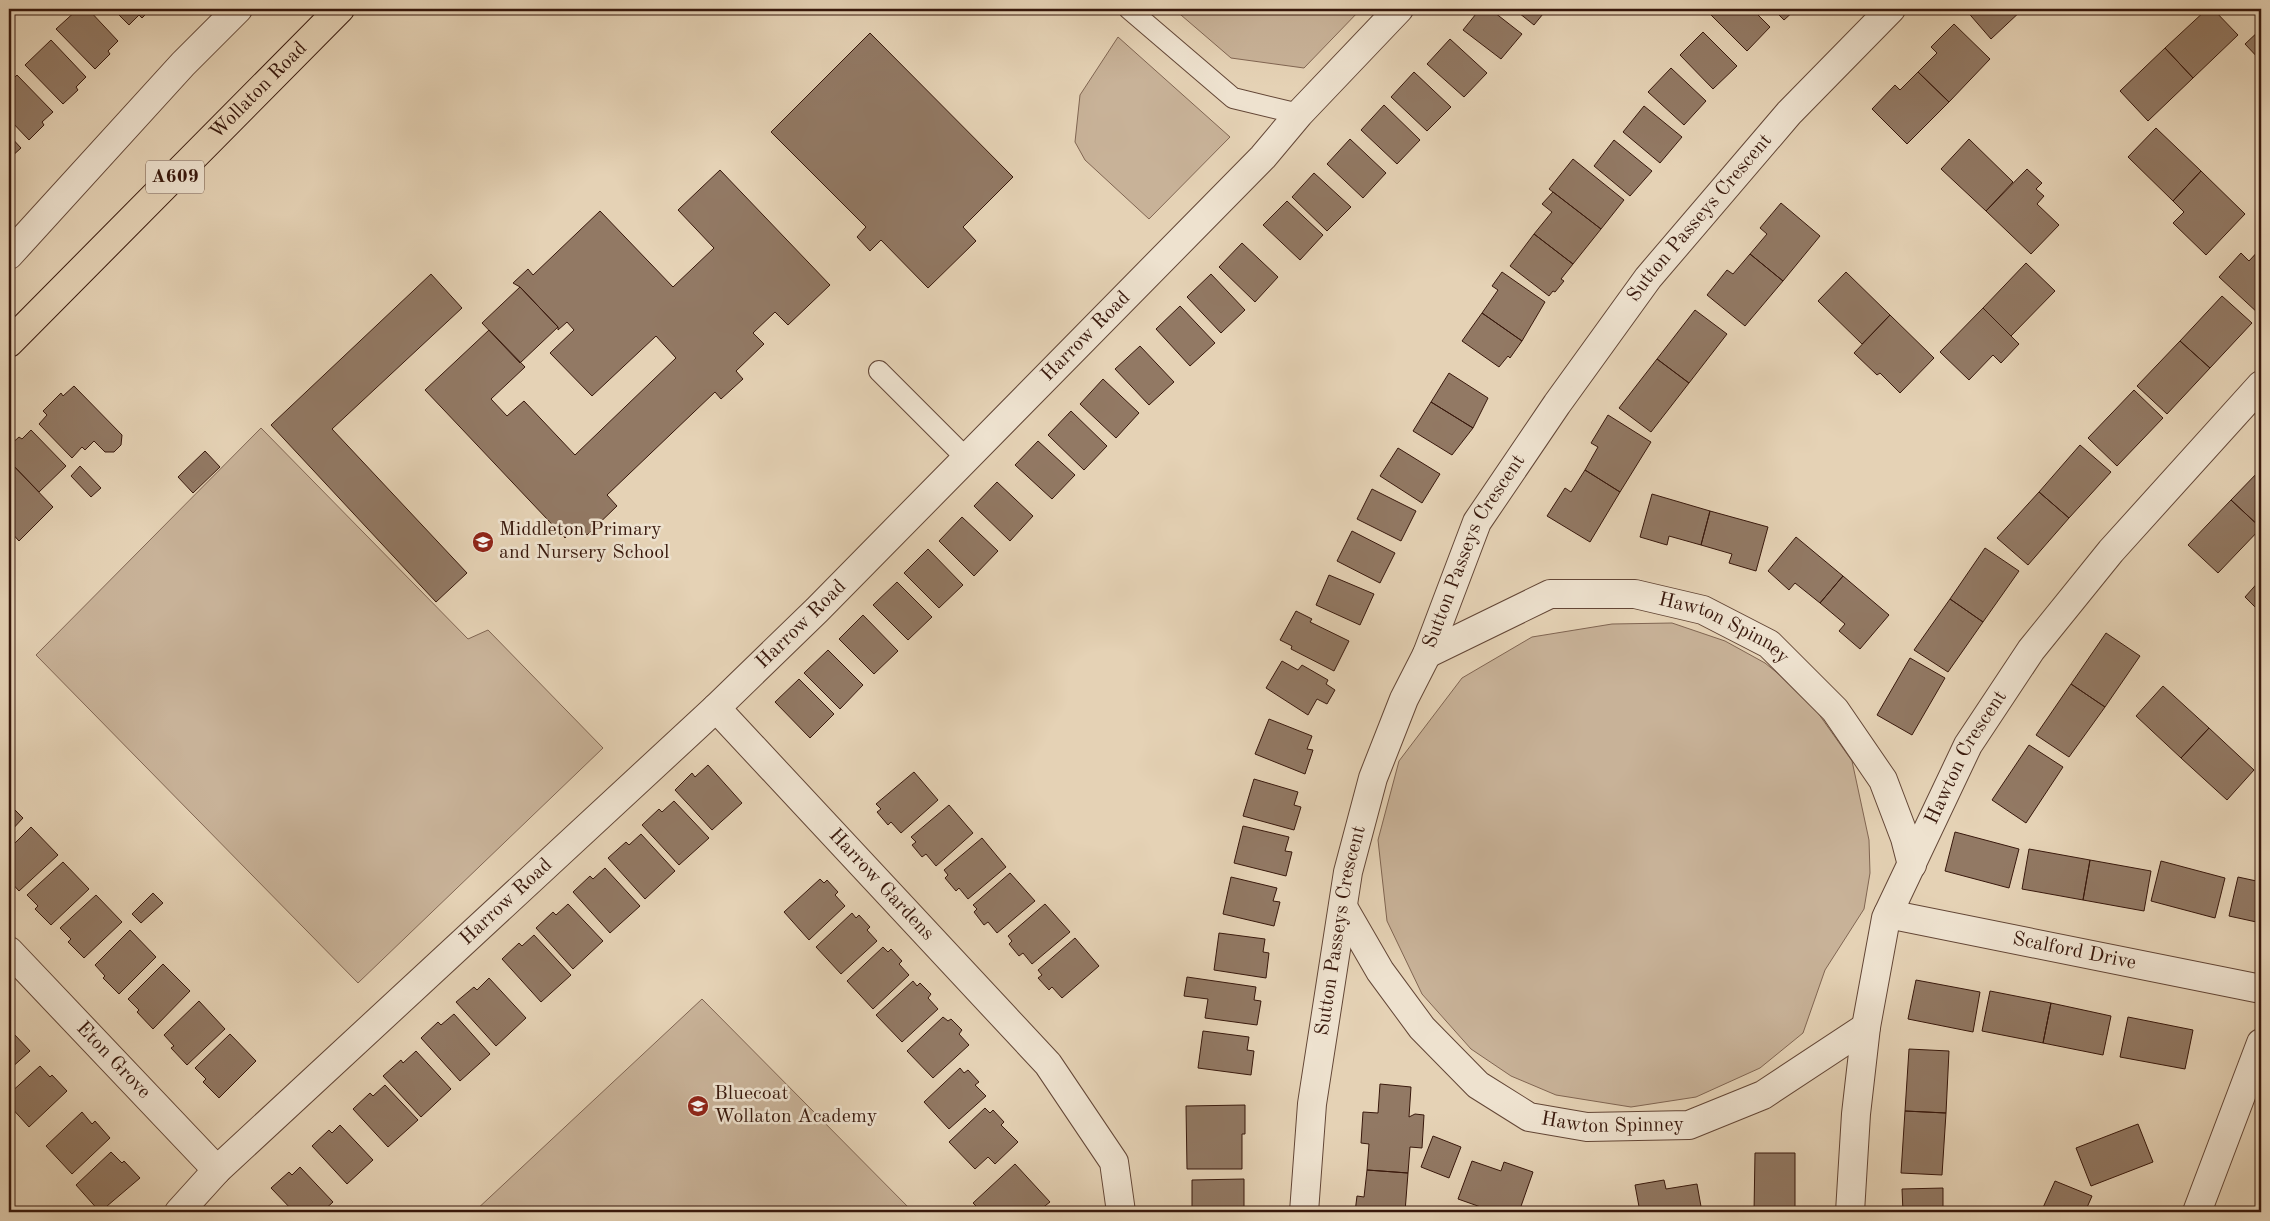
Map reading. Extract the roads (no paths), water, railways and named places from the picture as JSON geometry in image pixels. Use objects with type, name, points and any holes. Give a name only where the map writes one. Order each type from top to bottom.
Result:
[{"type":"main road","name":"Wollaton Road","points":[[9,343],[340,9]]},
{"type":"street","points":[[9,256],[183,64],[238,9]]},
{"type":"street","name":"Harrow Road","points":[[179,1212],[217,1170],[716,708],[817,610],[1264,157],[1299,114],[1398,9]]},
{"type":"street","name":"Sutton Passeys Crescent","points":[[1304,1212],[1312,1104],[1348,872],[1373,778],[1404,699],[1427,654],[1477,522],[1557,404],[1648,278],[1789,113],[1891,9]]},
{"type":"street","name":"Hawton Crescent","points":[[1850,1212],[1856,1114],[1866,1027],[1888,914],[1968,745],[2031,650],[2111,552],[2261,386]]},
{"type":"street","name":"Hawton Spinney","points":[[1427,654],[1550,594],[1635,594],[1703,610],[1769,644],[1835,710],[1883,780],[1905,838],[1912,865]]},
{"type":"street","name":"Harrow Gardens","points":[[716,708],[1048,1064],[1114,1162],[1121,1212]]},
{"type":"street","name":"Hawton Spinney","points":[[1343,907],[1380,971],[1422,1028],[1478,1085],[1529,1118],[1587,1127],[1689,1125],[1763,1095],[1866,1027]]},
{"type":"street","name":"Scalford Drive","points":[[1888,914],[2261,989]]},
{"type":"street","name":"Eton Grove","points":[[9,951],[217,1170]]},
{"type":"street","points":[[2197,1212],[2261,1043]]},
{"type":"lane","points":[[1129,9],[1234,98],[1299,114]]},
{"type":"lane","points":[[879,371],[966,458]]},
{"type":"place","name":"Middleton Primary and Nursery School","points":[[483,542]]},
{"type":"place","name":"Bluecoat Wollaton Academy","points":[[698,1106]]}]
